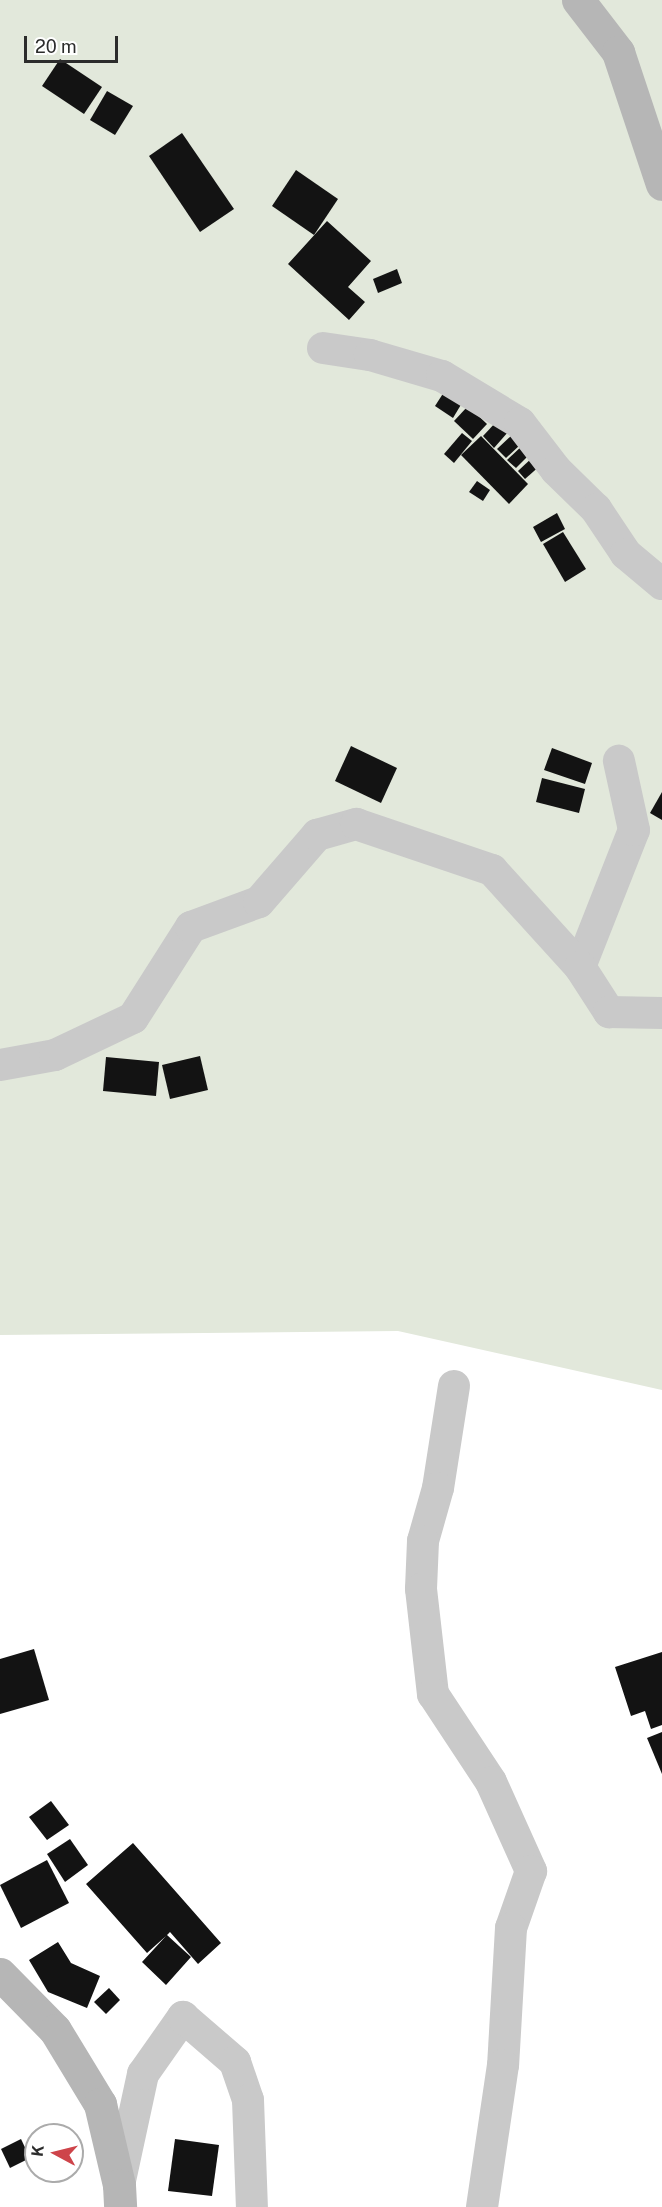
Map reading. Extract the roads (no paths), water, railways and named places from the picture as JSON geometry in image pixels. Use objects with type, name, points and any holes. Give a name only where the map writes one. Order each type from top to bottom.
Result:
[{"type":"street","points":[[578,0],[618,52],[662,184]]},
{"type":"street","points":[[323,348],[370,355],[442,376],[520,423],[556,470],[596,509],[627,554],[662,584]]},
{"type":"street","points":[[579,967],[634,830],[620,761]]},
{"type":"street","points":[[0,1065],[54,1055],[133,1018],[190,927],[259,902],[317,835],[356,824],[492,870],[579,967],[609,1012],[662,1013]]},
{"type":"street","points":[[454,1386],[438,1488],[423,1541],[420,1589],[433,1694],[491,1782],[531,1871],[511,1928],[503,2065],[482,2207]]},
{"type":"street","points":[[0,1974],[55,2030],[100,2104],[120,2196]]},
{"type":"street","points":[[120,2196],[143,2074],[183,2017],[235,2062],[248,2100],[252,2207]]}]
